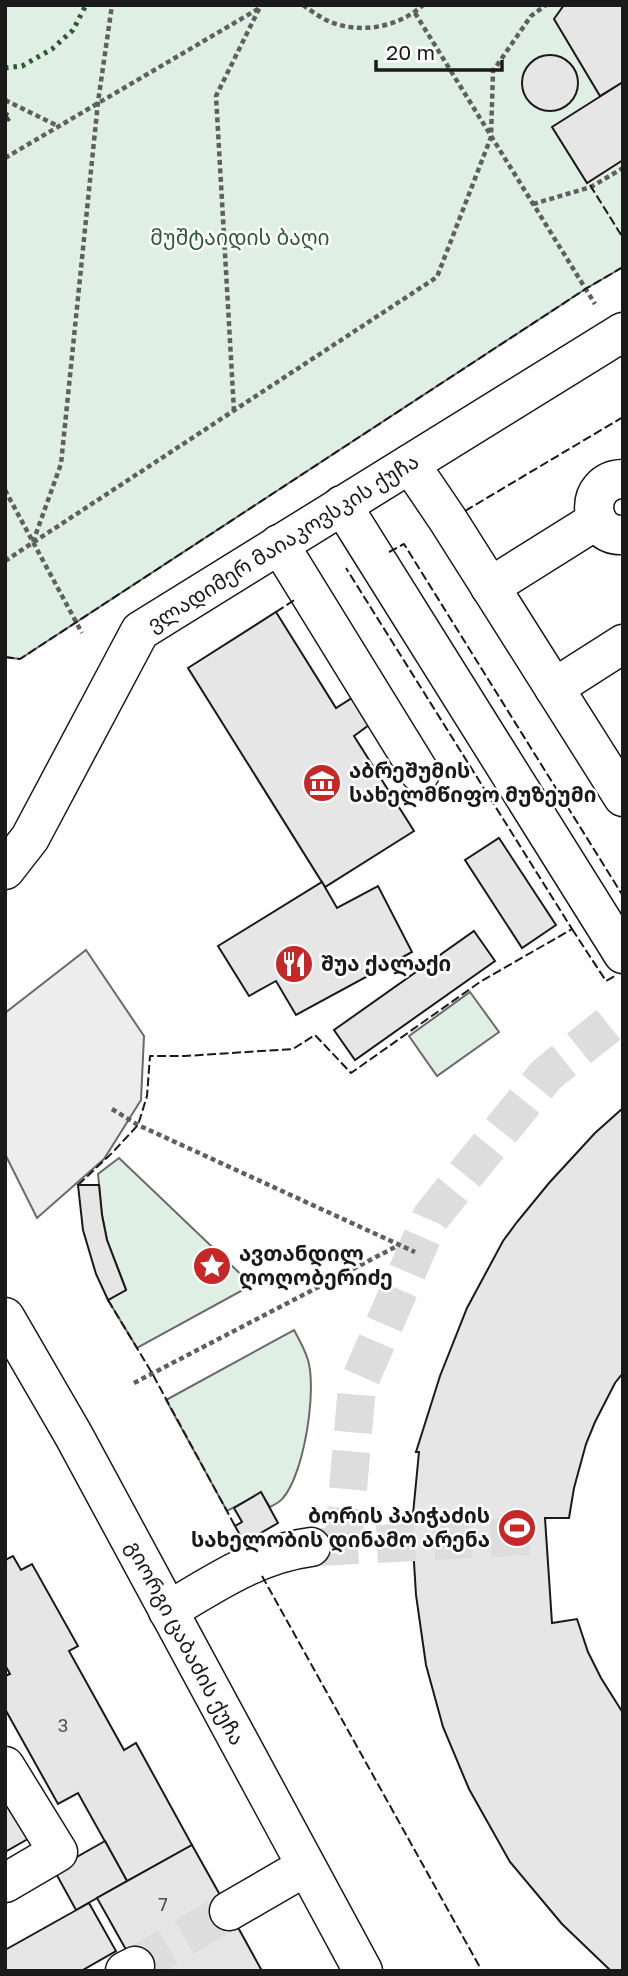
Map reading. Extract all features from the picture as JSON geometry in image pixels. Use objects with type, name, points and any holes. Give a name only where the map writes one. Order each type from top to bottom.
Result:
[{"type":"street","name":"ვლადიმერ მაიაკოვსკის ქუჩა","points":[[5,870],[30,838],[140,631],[410,464],[610,321]]},
{"type":"street","points":[[410,464],[554,688],[620,785]]},
{"type":"street","points":[[490,586],[610,528],[593,508],[595,495],[614,479],[623,479]]},
{"type":"street","points":[[342,505],[623,954]]},
{"type":"street","points":[[279,544],[420,773]]},
{"type":"street","points":[[554,688],[623,645]]},
{"type":"street","name":"გიორგი ცაბაძის ქუჩა","points":[[5,1317],[74,1436],[362,1971]]},
{"type":"street","points":[[168,1611],[254,1562],[290,1550],[311,1547]]},
{"type":"street","points":[[5,1766],[58,1852],[5,1883]]},
{"type":"street","points":[[229,1911],[305,1867]]},
{"type":"path","points":[[33,543],[61,464],[98,102],[112,5]]},
{"type":"path","points":[[303,5],[328,21],[358,28],[388,25],[415,13],[423,5]]},
{"type":"path","points":[[5,561],[437,277],[491,137],[493,71],[531,16],[547,5]]},
{"type":"path","points":[[5,158],[261,6]]},
{"type":"path","points":[[234,411],[216,96],[261,6]]},
{"type":"path","points":[[415,13],[533,204],[610,321]]},
{"type":"path","points":[[5,100],[59,126]]},
{"type":"path","points":[[533,204],[591,187],[623,168]]},
{"type":"path","points":[[5,490],[82,633]]},
{"type":"path","points":[[112,1109],[138,1125],[415,1252]]},
{"type":"path","points":[[134,1383],[398,1245]]},
{"type":"green space","name":"მუშტაიდის ბაღი","points":[[5,5],[623,5],[623,267],[20,659],[5,657]]},
{"type":"green space","points":[[470,992],[499,1032],[437,1076],[409,1036]]},
{"type":"green space","points":[[119,1158],[252,1285],[137,1348],[108,1300],[126,1289],[107,1240],[98,1174]]},
{"type":"green space","points":[[294,1330],[308,1360],[311,1391],[307,1432],[297,1471],[283,1498],[270,1507],[261,1493],[227,1511],[166,1400]]},
{"type":"shaded area","points":[[86,950],[144,1036],[141,1100],[104,1159],[37,1218],[5,1154],[5,1013]]},
{"type":"building","points":[[564,5],[623,5],[623,82],[600,96],[554,19]]},
{"type":"building","points":[[550,55],[561,57],[570,63],[576,72],[576,94],[570,103],[561,109],[550,111],[539,109],[530,103],[524,94],[522,83],[524,72],[530,63],[539,57]]},
{"type":"building","points":[[623,82],[623,160],[587,183],[552,127]]},
{"type":"building","name":"აბრეშუმის სახელმწიფო მუზეუმი","points":[[276,612],[336,708],[352,698],[369,725],[354,736],[414,831],[325,887],[188,668]]},
{"type":"building","points":[[499,838],[556,925],[522,948],[465,860]]},
{"type":"building","points":[[322,882],[337,908],[378,886],[412,952],[296,1015],[276,981],[249,996],[218,946]]},
{"type":"building","points":[[474,931],[495,961],[355,1060],[334,1030]]},
{"type":"building","name":"ბორის პაიჭაძის სახელობის დინამო არენა","points":[[623,1108],[623,1373],[615,1383],[586,1444],[569,1518],[545,1518],[552,1623],[577,1619],[588,1652],[623,1713],[623,1971],[611,1971],[562,1924],[510,1862],[469,1789],[443,1727],[426,1665],[416,1595],[411,1514],[419,1452],[416,1452],[440,1376],[467,1308],[503,1241],[517,1222],[595,1133]]},
{"type":"building","points":[[78,1185],[99,1185],[107,1240],[126,1290],[108,1300],[96,1274],[83,1230]]},
{"type":"building","points":[[261,1492],[278,1523],[254,1537],[257,1543],[247,1548],[235,1526],[242,1522],[234,1508]]},
{"type":"building","points":[[13,1556],[21,1570],[32,1564],[78,1646],[69,1651],[124,1750],[136,1743],[192,1845],[127,1881],[78,1793],[58,1804],[5,1709],[5,1676],[10,1674],[5,1665],[5,1560]]},
{"type":"building","points":[[5,1789],[33,1836],[5,1852]]},
{"type":"building","points":[[105,1841],[127,1881],[76,1910],[54,1870]]},
{"type":"building","points":[[192,1845],[262,1971],[138,1971],[97,1898]]},
{"type":"building","points":[[89,1903],[116,1951],[81,1971],[5,1971],[5,1950]]},
{"type":"tunnel","points":[[343,1546],[357,1387],[431,1217],[546,1075],[623,1013]]},
{"type":"tunnel","points":[[320,1547],[546,1535]]},
{"type":"tunnel","points":[[135,1966],[229,1911]]},
{"type":"hedge","points":[[5,68],[22,66],[52,49],[73,30],[86,5]]},
{"type":"hedge","points":[[5,114],[11,117],[5,121]]},
{"type":"fence","points":[[590,185],[623,238]]},
{"type":"fence","points":[[5,657],[20,659],[623,267]]},
{"type":"fence","points":[[465,511],[623,417]]},
{"type":"fence","points":[[389,552],[404,544],[623,896]]},
{"type":"fence","points":[[78,1185],[138,1125],[147,1096],[150,1056],[293,1049],[315,1035],[351,1073],[480,982],[572,929],[346,568]]},
{"type":"fence","points":[[276,612],[296,599]]},
{"type":"fence","points":[[572,929],[606,981],[615,976]]},
{"type":"fence","points":[[108,1300],[152,1373],[235,1526]]},
{"type":"fence","points":[[262,1576],[482,1971]]},
{"type":"place","name":"აბრეშუმის სახელმწიფო მუზეუმი","points":[[322,783]]},
{"type":"place","name":"შუა ქალაქი","points":[[294,964]]},
{"type":"place","name":"ავთანდილ ღოღობერიძე","points":[[212,1266]]},
{"type":"place","name":"ბორის პაიჭაძის სახელობის დინამო არენა","points":[[517,1528]]}]
